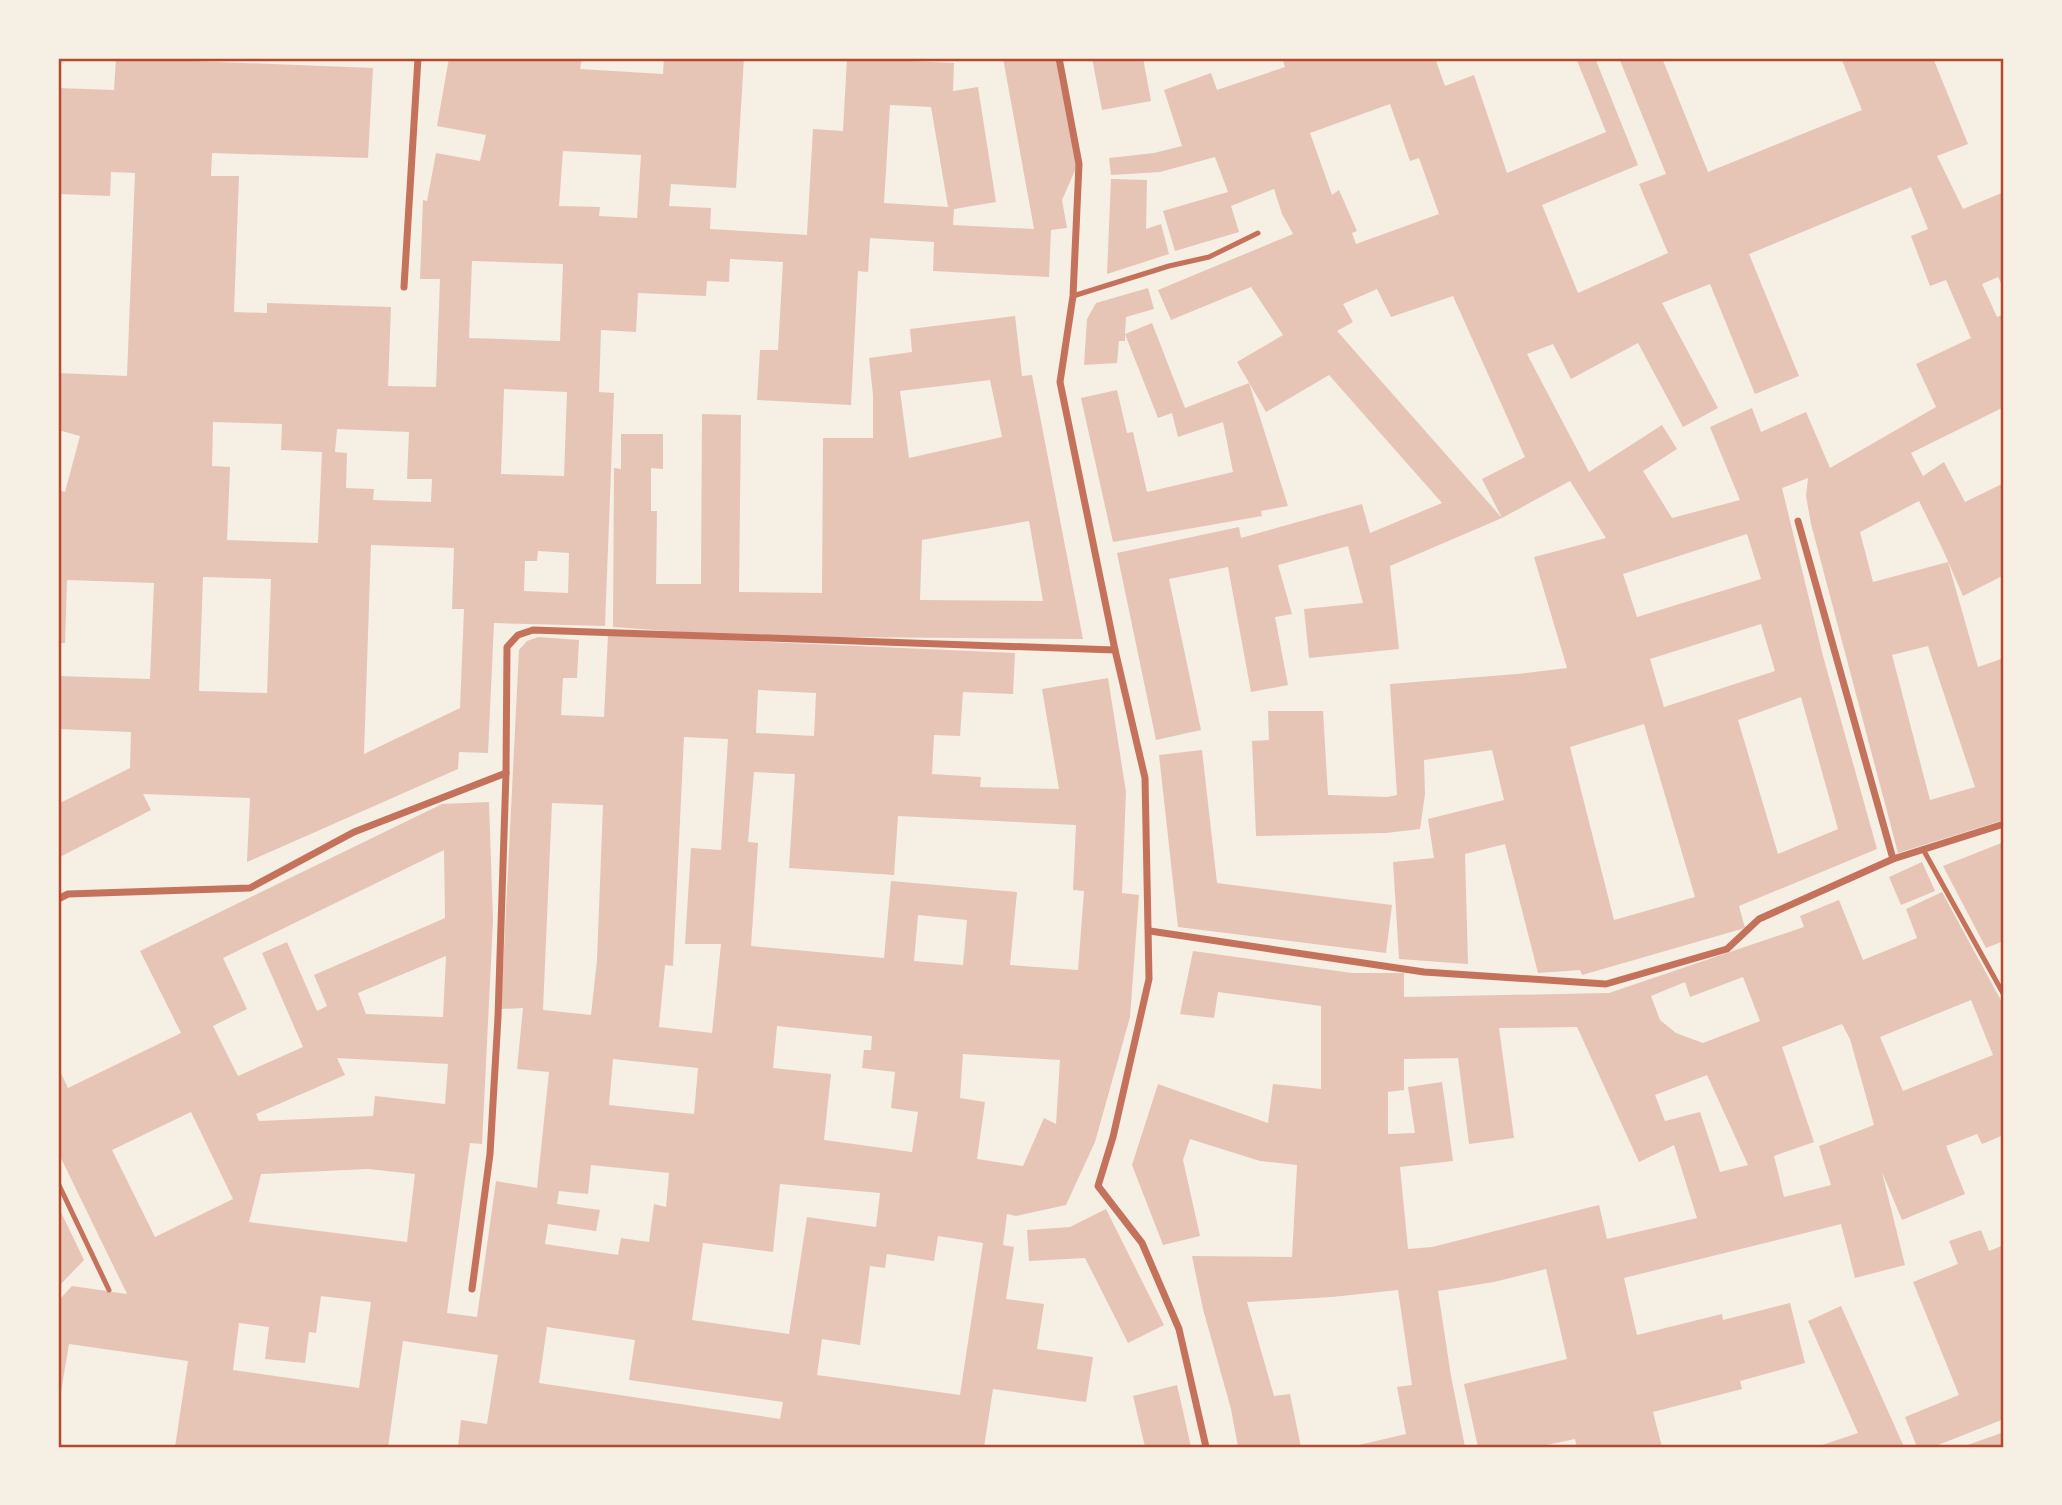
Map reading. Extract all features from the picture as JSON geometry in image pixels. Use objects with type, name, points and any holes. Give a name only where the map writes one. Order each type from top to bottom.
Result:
[{"type":"street","points":[[404,287],[418,58]]},
{"type":"street","points":[[1059,58],[1079,164],[1073,296],[1060,382],[1115,650],[1145,778],[1149,979],[1113,1137],[1098,1186],[1142,1243],[1179,1329],[1206,1447]]},
{"type":"street","points":[[1798,521],[1893,859]]},
{"type":"street","points":[[471,1289],[490,1154],[498,1017],[507,648],[518,635],[533,630],[1115,650]]},
{"type":"street","points":[[58,899],[68,894],[250,888],[354,832],[506,773]]},
{"type":"street","points":[[1150,931],[1424,972],[1606,984],[1727,948],[1759,919],[1893,859],[2004,824]]},
{"type":"lane","points":[[1073,296],[1169,266],[1209,257],[1258,233]]},
{"type":"lane","points":[[1924,851],[2004,995]]},
{"type":"lane","points":[[58,1183],[109,1290]]},
{"type":"building","points":[[116,58],[373,68],[368,158],[212,153],[211,176],[239,176],[234,312],[267,313],[267,303],[391,307],[388,386],[436,387],[440,279],[420,279],[423,200],[427,201],[436,153],[480,161],[486,135],[437,126],[449,58],[582,58],[580,69],[663,74],[664,58],[744,58],[736,188],[671,184],[669,206],[711,208],[710,229],[807,235],[813,129],[843,131],[847,58],[954,63],[953,91],[978,87],[996,202],[954,209],[953,225],[1034,229],[1003,58],[1057,58],[1077,166],[1062,200],[1067,228],[1051,230],[1049,277],[933,271],[934,242],[870,238],[868,272],[858,271],[851,405],[757,400],[760,350],[778,350],[783,262],[730,259],[729,282],[707,281],[706,296],[638,293],[636,332],[601,330],[599,392],[614,393],[605,626],[494,623],[488,753],[459,752],[458,769],[247,862],[250,798],[143,794],[151,810],[58,858],[58,804],[130,768],[131,732],[58,729],[58,676],[150,679],[154,583],[67,580],[65,643],[58,643],[58,490],[65,492],[80,436],[58,430],[58,373],[127,376],[135,173],[111,172],[110,196],[58,194],[58,88],[114,90]],"holes":[[[890,105],[931,107],[948,207],[884,203]],[[563,151],[641,155],[637,218],[599,216],[600,207],[559,206]],[[472,261],[563,264],[560,341],[469,338]],[[504,389],[567,392],[564,476],[501,474]],[[213,422],[282,424],[281,450],[322,452],[318,543],[227,540],[230,467],[212,466]],[[337,429],[409,432],[407,479],[432,479],[431,502],[373,500],[374,489],[346,488],[347,453],[335,452]],[[371,545],[454,548],[452,609],[464,609],[460,708],[364,754]],[[538,551],[569,553],[568,593],[524,591],[525,561],[537,561]],[[203,577],[271,579],[267,693],[199,691]]]},
{"type":"building","points":[[1092,58],[1143,58],[1151,101],[1102,110]]},
{"type":"building","points":[[1282,58],[1435,58],[1445,86],[1474,75],[1507,173],[1606,132],[1576,58],[1595,58],[1638,165],[1542,205],[1578,293],[1668,253],[1639,184],[1666,174],[1619,58],[1662,58],[1708,172],[1862,110],[1841,58],[1933,58],[1968,144],[1937,156],[1963,209],[2004,192],[2004,289],[1998,277],[1982,284],[1997,317],[2004,314],[2004,407],[1911,453],[1923,476],[1944,462],[1965,502],[2004,483],[2004,575],[1963,596],[1943,550],[1919,501],[1860,532],[1873,582],[1948,562],[1978,667],[2004,658],[2004,820],[1898,853],[1811,524],[1806,496],[1808,478],[1782,488],[1823,656],[1877,849],[1739,906],[1745,928],[1582,975],[1580,970],[1538,973],[1505,844],[1465,854],[1468,964],[1399,959],[1393,862],[1434,858],[1428,819],[1504,800],[1492,750],[1424,760],[1425,794],[1420,829],[1386,833],[1256,836],[1252,741],[1269,740],[1268,711],[1323,711],[1328,795],[1387,797],[1397,795],[1390,684],[1567,668],[1534,557],[1606,538],[1570,481],[1502,518],[1390,566],[1399,649],[1309,658],[1304,609],[1363,603],[1348,546],[1278,565],[1292,614],[1275,617],[1288,685],[1251,692],[1228,567],[1169,579],[1201,730],[1156,740],[1117,553],[1239,527],[1241,538],[1362,504],[1370,533],[1442,503],[1329,375],[1266,412],[1237,362],[1283,335],[1251,287],[1171,320],[1158,290],[1293,234],[1282,214],[1274,189],[1231,206],[1239,232],[1175,251],[1163,211],[1228,192],[1215,157],[1160,172],[1111,175],[1109,158],[1154,153],[1182,146],[1164,90],[1211,73],[1217,90],[1285,67]],"holes":[[[1390,104],[1410,161],[1419,158],[1439,214],[1356,244],[1352,233],[1357,231],[1339,190],[1332,195],[1310,133]],[[1911,187],[1928,229],[1911,236],[1930,286],[1946,280],[1971,338],[1916,364],[1936,407],[1830,468],[1806,412],[1761,432],[1752,408],[1710,427],[1740,500],[1672,518],[1643,471],[1677,449],[1662,425],[1589,472],[1527,354],[1553,344],[1571,379],[1638,343],[1683,427],[1718,408],[1662,303],[1710,284],[1755,394],[1799,376],[1749,254]],[[1377,289],[1391,317],[1453,296],[1525,457],[1482,479],[1502,518],[1337,331],[1353,322],[1343,304]],[[1747,534],[1761,579],[1637,617],[1623,574]],[[1761,624],[1775,671],[1664,707],[1650,659]],[[1928,646],[1975,787],[1930,800],[1892,655]],[[1801,697],[1838,829],[1778,854],[1738,720]],[[1644,724],[1695,897],[1614,920],[1570,747]]]},
{"type":"building","points":[[1111,179],[1147,180],[1146,229],[1161,224],[1169,254],[1107,274]]},
{"type":"building","points":[[1148,288],[1154,309],[1126,317],[1125,341],[1119,341],[1117,363],[1084,365],[1087,319],[1096,303]]},
{"type":"building","points":[[1015,316],[1022,376],[1032,375],[1083,639],[739,636],[613,627],[614,468],[621,469],[621,434],[663,434],[663,469],[651,468],[651,511],[657,511],[656,584],[701,584],[702,414],[741,415],[739,592],[822,593],[823,438],[873,438],[873,395],[869,358],[912,352],[910,329]],"holes":[[[990,380],[1002,437],[909,458],[900,391]],[[1029,521],[1043,601],[920,600],[922,540]]]},
{"type":"building","points":[[1152,323],[1185,408],[1249,383],[1288,506],[1261,511],[1262,516],[1113,542],[1081,398],[1117,390],[1127,433],[1133,432],[1147,492],[1233,472],[1223,422],[1178,437],[1172,413],[1158,418],[1125,334]]},
{"type":"building","points":[[608,635],[1015,653],[1013,694],[963,692],[960,736],[934,735],[932,774],[981,777],[980,787],[1059,789],[1042,689],[1108,678],[1126,792],[1122,893],[1139,895],[1130,1017],[1095,1142],[1066,1205],[1016,1216],[1007,1214],[1003,1245],[1014,1247],[1006,1299],[1044,1304],[1037,1349],[1093,1357],[1086,1402],[993,1389],[984,1447],[458,1447],[461,1420],[487,1424],[498,1355],[403,1341],[388,1447],[175,1447],[188,1361],[69,1344],[58,1409],[58,1301],[72,1286],[127,1294],[58,1152],[58,1067],[68,1088],[181,1033],[140,951],[442,804],[489,802],[493,921],[482,1144],[470,1143],[447,1313],[477,1317],[496,1181],[537,1188],[549,1072],[517,1069],[523,1008],[501,1009],[519,650],[527,641],[538,637],[579,640],[577,678],[563,678],[561,715],[604,717]],"holes":[[[758,690],[816,693],[814,736],[756,733]],[[684,737],[728,739],[721,850],[691,848],[685,944],[721,944],[712,1033],[659,1027],[665,965],[673,966]],[[754,772],[795,774],[789,868],[894,875],[898,816],[1076,825],[1073,890],[1084,891],[1078,970],[1010,965],[1017,892],[891,881],[884,958],[751,946],[758,843],[748,842]],[[552,803],[603,805],[597,960],[591,1015],[543,1010]],[[444,850],[445,918],[314,975],[327,1006],[317,1011],[287,942],[262,953],[303,1047],[238,1076],[213,1026],[247,1009],[223,958]],[[918,915],[967,920],[963,965],[914,961]],[[446,956],[443,1017],[366,1014],[358,993]],[[777,1026],[872,1036],[871,1050],[864,1050],[862,1068],[895,1072],[891,1108],[918,1112],[912,1152],[824,1140],[831,1074],[773,1068]],[[963,1054],[1060,1060],[1056,1124],[1044,1118],[1023,1166],[977,1159],[985,1102],[960,1098]],[[337,1058],[448,1064],[445,1104],[375,1096],[373,1116],[259,1121],[256,1114],[345,1075]],[[613,1059],[698,1068],[694,1114],[609,1105]],[[191,1112],[233,1199],[155,1237],[112,1150]],[[591,1165],[669,1173],[666,1207],[654,1204],[649,1242],[621,1238],[618,1255],[545,1244],[548,1224],[596,1231],[600,1210],[557,1204],[559,1191],[588,1194]],[[368,1169],[415,1174],[407,1242],[249,1222],[261,1174]],[[780,1184],[880,1193],[876,1227],[807,1217],[789,1334],[692,1320],[703,1243],[773,1252]],[[938,1236],[983,1243],[960,1395],[817,1375],[822,1339],[860,1345],[870,1266],[885,1268],[887,1254],[934,1261]],[[321,1296],[371,1302],[359,1388],[233,1370],[239,1323],[269,1327],[265,1359],[305,1363],[309,1332],[316,1333]],[[547,1327],[635,1340],[629,1380],[783,1402],[780,1419],[539,1383]]]},
{"type":"building","points":[[1202,750],[1217,883],[1392,905],[1386,953],[1178,927],[1159,755]]},
{"type":"building","points":[[2004,842],[2004,941],[1986,948],[1943,866]]},
{"type":"building","points":[[1922,862],[1935,891],[1901,905],[1889,877]]},
{"type":"building","points":[[1942,892],[2004,1006],[2004,1135],[1982,1144],[1977,1134],[1946,1146],[1965,1194],[1902,1220],[1882,1172],[1905,1265],[1855,1278],[1841,1224],[1624,1278],[1637,1335],[1722,1314],[1723,1320],[1790,1303],[1805,1363],[1740,1381],[1742,1389],[1653,1412],[1662,1447],[1577,1447],[1575,1439],[1537,1447],[1478,1447],[1464,1384],[1567,1359],[1546,1269],[1494,1282],[1438,1291],[1465,1447],[1350,1447],[1406,1434],[1397,1387],[1412,1385],[1398,1290],[1247,1302],[1274,1396],[1290,1394],[1301,1447],[1238,1447],[1192,1256],[1292,1257],[1297,1165],[1260,1161],[1190,1139],[1183,1160],[1200,1236],[1163,1245],[1132,1165],[1158,1084],[1268,1123],[1273,1084],[1321,1089],[1321,1006],[1218,992],[1214,1018],[1180,1014],[1193,951],[1352,973],[1404,973],[1404,997],[1609,993],[1804,927],[1800,916],[1839,900],[1863,960],[1917,938],[1906,909]],"holes":[[[1743,977],[1760,1021],[1703,1043],[1676,1033],[1660,1020],[1651,996],[1685,982],[1690,997]],[[1971,1000],[1993,1055],[1903,1091],[1880,1037]],[[1842,1024],[1850,1039],[1874,1125],[1819,1146],[1831,1185],[1784,1197],[1774,1156],[1814,1142],[1782,1047]],[[1577,1027],[1639,1162],[1674,1145],[1697,1218],[1607,1239],[1599,1205],[1432,1247],[1408,1249],[1400,1167],[1453,1161],[1442,1082],[1408,1087],[1415,1133],[1388,1134],[1388,1092],[1404,1090],[1404,1059],[1458,1058],[1469,1144],[1514,1138],[1499,1028]],[[1707,1075],[1748,1165],[1720,1172],[1700,1112],[1665,1121],[1655,1095]]]},
{"type":"building","points":[[58,1206],[84,1260],[58,1287]]},
{"type":"building","points":[[1106,1209],[1164,1325],[1128,1343],[1085,1258],[1029,1261],[1027,1230],[1070,1227]]},
{"type":"building","points":[[1981,1230],[1989,1251],[2004,1245],[2004,1419],[1933,1447],[1917,1447],[1905,1417],[1959,1395],[1913,1282],[1958,1264],[1949,1241]]},
{"type":"building","points":[[1841,1306],[1904,1447],[1816,1447],[1858,1433],[1808,1321]]},
{"type":"building","points":[[1177,1385],[1191,1447],[1145,1447],[1133,1396]]},
{"type":"building","points":[[2004,1432],[2004,1447],[1962,1447]]}]
